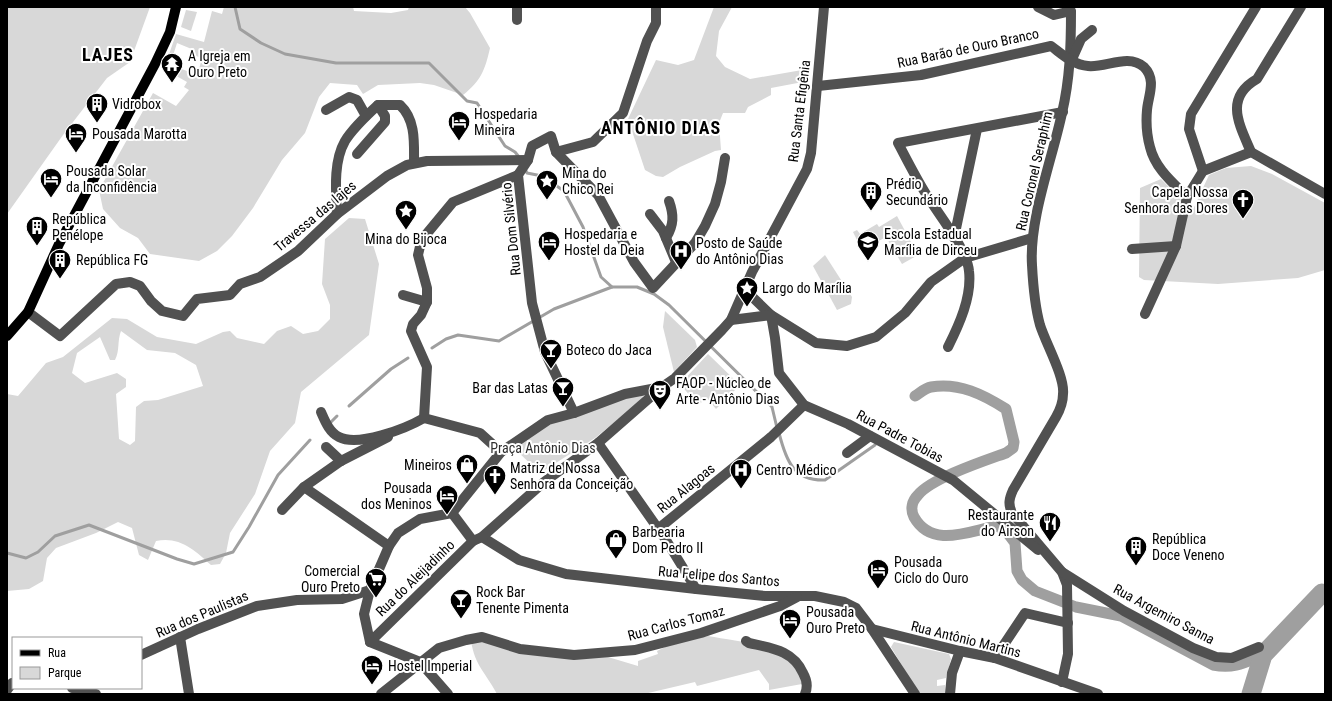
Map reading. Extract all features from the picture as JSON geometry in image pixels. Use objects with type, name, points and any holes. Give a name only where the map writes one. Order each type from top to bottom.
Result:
[{"type":"main road","points":[[7,336],[28,312],[59,244],[155,64],[170,32],[176,7]]},
{"type":"street","points":[[517,7],[517,20]]},
{"type":"street","points":[[656,7],[656,23],[647,41],[624,113],[593,142],[556,152],[598,195],[634,262],[653,288],[695,243],[705,226],[722,182],[725,158]]},
{"type":"street","name":"Rua Santa Efigênia","points":[[662,387],[675,378],[731,320],[744,289],[807,169],[811,153],[824,7]]},
{"type":"street","points":[[1038,7],[1054,15],[1071,11],[1071,61]]},
{"type":"street","points":[[1203,171],[1188,129],[1191,114],[1256,7]]},
{"type":"street","points":[[1301,7],[1258,78],[1246,85],[1237,101],[1237,117],[1251,152],[1325,194]]},
{"type":"street","points":[[1071,61],[1081,39],[1092,30]]},
{"type":"street","name":"Rua Barão de Ouro Branco","points":[[818,86],[921,75],[1051,46],[1071,61]]},
{"type":"street","points":[[1071,61],[1088,66],[1130,62],[1144,67],[1148,73],[1152,86],[1147,109],[1150,146],[1157,166],[1187,197]]},
{"type":"street","name":"Rua Coronel Seraphim","points":[[1062,682],[1068,654],[1067,585],[1058,568],[1012,512],[1009,506],[1009,499],[1056,417],[1062,404],[1064,392],[1038,314],[1032,265],[1032,238],[1062,112],[1071,61]]},
{"type":"street","points":[[326,110],[349,97],[357,100],[366,116]]},
{"type":"street","points":[[337,214],[336,187],[341,152],[345,141],[366,116],[378,105],[400,104],[408,112],[413,136],[414,163]]},
{"type":"street","points":[[357,154],[385,122],[385,116],[378,105]]},
{"type":"street","points":[[948,347],[962,312],[969,288],[969,270],[965,258],[954,238],[926,194],[898,143],[1062,112]]},
{"type":"street","points":[[954,238],[977,128]]},
{"type":"street","name":"Rua Dom Silvério","points":[[556,152],[551,136],[532,146],[528,160],[518,175],[532,303],[545,352],[574,413]]},
{"type":"street","points":[[1144,314],[1176,246],[1187,197],[1203,171],[1251,152]]},
{"type":"street","name":"Travessa das lajes","points":[[28,312],[60,336],[116,284],[130,282],[140,286],[151,301],[162,311],[183,316],[198,298],[230,295],[240,284],[260,277],[298,251],[337,214],[387,176],[414,163],[474,160],[528,160]]},
{"type":"street","points":[[424,418],[427,367],[423,355],[411,335],[413,324],[421,315],[427,302],[427,288],[420,264],[419,249],[424,237],[453,202],[518,175]]},
{"type":"street","points":[[666,238],[673,222],[673,211],[669,201]]},
{"type":"street","points":[[650,214],[666,238],[676,262]]},
{"type":"street","points":[[744,289],[771,315],[816,343],[847,346],[876,337],[905,313],[931,282],[965,258],[1032,238]]},
{"type":"street","points":[[1132,249],[1176,246]]},
{"type":"street","points":[[403,295],[414,300],[427,302]]},
{"type":"street","points":[[731,320],[771,315]]},
{"type":"street","name":"Rua Padre Tobias","points":[[771,315],[776,338],[778,373],[804,405],[870,436],[954,480],[1058,568]]},
{"type":"street","points":[[448,694],[420,662],[370,642],[364,614],[370,590],[389,546],[398,532],[420,519],[452,512],[501,452],[548,420],[574,413],[625,394],[662,387]]},
{"type":"street","points":[[662,387],[598,443],[658,529],[696,590]]},
{"type":"street","name":"Rua Alagoas","points":[[658,529],[771,437],[804,405]]},
{"type":"street","points":[[321,412],[332,432],[347,440],[360,440],[413,424]]},
{"type":"street","points":[[282,510],[304,487],[341,461],[424,418],[480,433],[501,452]]},
{"type":"street","points":[[847,453],[870,436]]},
{"type":"street","name":"Rua do Aleijadinho","points":[[370,642],[478,539],[544,482],[598,443]]},
{"type":"street","points":[[326,447],[341,461]]},
{"type":"street","points":[[304,487],[389,546]]},
{"type":"street","points":[[452,512],[478,539]]},
{"type":"street","name":"Rua Felipe dos Santos","points":[[478,539],[519,560],[566,574],[696,590],[765,596],[815,596],[844,602],[856,608],[872,629],[915,694]]},
{"type":"street","name":"Rua Argemiro Sanna","points":[[1058,568],[1124,611],[1193,648],[1216,657],[1232,658],[1258,647]]},
{"type":"street","name":"Rua dos Paulistas","points":[[142,655],[180,637],[257,606],[297,600],[342,600],[370,590]]},
{"type":"street","name":"Rua Carlos Tomaz","points":[[381,694],[439,648],[482,637],[520,649],[574,655],[635,650],[700,633],[780,606],[799,596]]},
{"type":"street","points":[[995,658],[1025,613],[1068,623]]},
{"type":"street","name":"Rua Antônio Martins","points":[[872,629],[960,651],[995,658],[1098,694]]},
{"type":"street","points":[[180,637],[189,694]]},
{"type":"street","points":[[746,641],[780,650],[792,656],[804,675],[806,690],[805,694]]},
{"type":"street","points":[[950,694],[952,673],[960,651]]},
{"type":"street","points":[[76,689],[96,694]]},
{"type":"green space","points":[[7,7],[150,7],[130,62],[107,78],[63,135],[7,214]]},
{"type":"green space","points":[[224,7],[353,7],[354,11],[391,13],[408,10],[409,7],[465,7],[490,48],[484,69],[478,80],[463,95],[434,85],[420,83],[378,85],[363,94],[357,85],[330,83],[319,97],[305,133],[282,160],[253,208],[232,236],[217,251],[199,261],[150,254],[138,238],[120,228],[103,209],[99,190],[153,93],[176,106],[189,90],[184,87],[187,82],[164,69],[176,34],[204,42],[212,11],[222,14]],"holes":[[[177,43],[194,50],[193,55],[202,58],[199,69],[189,66],[187,71],[170,65]]]},
{"type":"green space","points":[[714,7],[732,7],[719,31],[716,56],[725,67],[750,79],[802,70],[809,75],[808,81],[771,88],[771,95],[748,107],[745,113],[723,113],[719,123],[721,150],[715,151],[680,167],[663,177],[656,176],[645,170],[628,119],[656,60],[678,65],[694,60]]},
{"type":"green space","points":[[186,10],[197,12],[191,31],[181,27]]},
{"type":"green space","points":[[1251,166],[1272,174],[1325,203],[1325,270],[1298,278],[1218,284],[1144,280],[1139,277],[1140,188],[1161,179],[1178,196],[1191,214],[1209,175],[1226,168]]},
{"type":"green space","points":[[897,216],[918,255],[902,264],[886,237],[862,250],[853,232],[857,230],[860,234],[877,224],[879,227]]},
{"type":"green space","points":[[349,218],[365,219],[379,264],[369,335],[301,392],[295,423],[270,451],[255,494],[230,533],[226,553],[220,564],[211,565],[193,549],[179,542],[164,540],[156,541],[148,560],[139,555],[132,528],[118,522],[96,533],[56,548],[47,558],[43,581],[29,589],[7,591],[7,394],[18,396],[46,363],[63,357],[112,318],[127,319],[157,337],[196,344],[223,332],[230,331],[237,338],[264,344],[277,331],[291,326],[303,334],[318,331],[330,319],[330,305],[322,284],[325,239]],"holes":[[[121,331],[147,350],[175,353],[196,365],[203,386],[158,400],[144,401],[136,407],[135,441],[130,445],[119,439],[116,394],[126,387],[126,379],[117,373],[85,383],[72,373],[77,353],[100,337],[110,360],[115,360],[117,357]]]},
{"type":"green space","points":[[825,255],[852,297],[851,304],[837,310],[813,266]]},
{"type":"green space","points":[[665,311],[695,340],[697,347],[674,372],[663,327]]},
{"type":"green space","points":[[708,354],[740,385],[716,409],[707,398],[698,405],[680,384]]},
{"type":"green space","name":"Praça Antônio Dias","points":[[643,395],[642,400],[595,438],[540,473],[514,448],[532,432],[615,397]]},
{"type":"green space","points":[[708,636],[765,647],[785,656],[794,667],[802,684],[769,690],[769,684],[759,670],[697,686],[695,682],[644,694],[497,694],[475,657],[471,641],[598,654],[638,666],[638,661],[658,654],[657,651],[669,645]]},
{"type":"green space","points":[[894,642],[949,654],[951,659],[946,678],[937,680],[937,686],[945,685],[946,694],[919,694],[891,647]]},
{"type":"waterway","points":[[235,7],[240,29],[261,43],[285,54],[336,63],[429,63],[467,101],[477,103],[505,146],[515,152],[519,157]]},
{"type":"waterway","points":[[525,169],[527,173],[542,176],[564,191],[583,227],[601,277],[612,287]]},
{"type":"waterway","points":[[432,348],[446,339],[458,335],[499,341],[554,309],[612,287],[637,287],[654,294],[669,305],[772,407],[777,428]]},
{"type":"waterway","points":[[349,406],[391,369],[408,358]]},
{"type":"waterway","points":[[915,396],[925,389],[951,386],[971,391],[989,399],[1006,409],[1014,442],[1013,448],[1006,453],[946,476],[935,482],[916,497],[913,502],[913,514],[922,527],[931,533],[952,535],[997,526],[1006,531],[1015,543],[1017,571],[1022,580],[1035,591],[1076,607],[1121,616],[1213,665],[1233,666],[1263,655]]},
{"type":"waterway","points":[[331,422],[337,416]]},
{"type":"waterway","points":[[779,433],[788,460],[793,467],[798,473],[805,477],[814,479],[825,480],[875,445]]},
{"type":"waterway","points":[[7,553],[26,558],[38,552],[55,536],[89,525],[177,559],[194,564],[233,552],[278,475],[310,440]]},
{"type":"waterway","points":[[1251,694],[1263,655],[1322,593],[1325,594]]},
{"type":"place","name":"A Igreja em Ouro Preto","points":[[172,84]]},
{"type":"place","name":"Vidrobox","points":[[97,124]]},
{"type":"place","name":"Hospedaria Mineira","points":[[459,142]]},
{"type":"place","name":"Pousada Marotta","points":[[76,154]]},
{"type":"place","name":"Pousada Solar da Inconfidência","points":[[51,198]]},
{"type":"place","name":"Mina do Chico Rei","points":[[547,200]]},
{"type":"place","name":"Prédio Secundário","points":[[871,212]]},
{"type":"place","name":"Capela Nossa Senhora das Dores","points":[[1243,220]]},
{"type":"place","name":"Mina do Bijoca","points":[[406,230]]},
{"type":"place","name":"República Penélope","points":[[37,246]]},
{"type":"place","name":"Hospedaria e Hostel da Deia","points":[[549,262]]},
{"type":"place","name":"Escola Estadual Marília de Dirceu","points":[[868,262]]},
{"type":"place","name":"Posto de Saúde do Antônio Dias","points":[[681,270]]},
{"type":"place","name":"República FG","points":[[60,280]]},
{"type":"place","name":"Largo do Marília","points":[[747,308]]},
{"type":"place","name":"Boteco do Jaca","points":[[551,370]]},
{"type":"place","name":"Bar das Latas","points":[[563,408]]},
{"type":"place","name":"FAOP - Núcleo de Arte - Antônio Dias","points":[[660,410]]},
{"type":"place","name":"Mineiros","points":[[467,484]]},
{"type":"place","name":"Centro Médico","points":[[741,490]]},
{"type":"place","name":"Matriz de Nossa Senhora da Conceição","points":[[495,496]]},
{"type":"place","name":"Pousada dos Meninos","points":[[447,516]]},
{"type":"place","name":"Restaurante do Airson","points":[[1050,542]]},
{"type":"place","name":"Barbearia Dom Pedro II","points":[[616,560]]},
{"type":"place","name":"República Doce Veneno","points":[[1136,566]]},
{"type":"place","name":"Pousada Ciclo do Ouro","points":[[878,590]]},
{"type":"place","name":"Comercial Ouro Preto","points":[[376,598]]},
{"type":"place","name":"Rock Bar Tenente Pimenta","points":[[461,620]]},
{"type":"place","name":"Pousada Ouro Preto","points":[[790,640]]},
{"type":"place","name":"Hostel Imperial","points":[[372,686]]},
{"type":"district","name":"LAJES","points":[[108,55]]},
{"type":"district","name":"ANTÔNIO DIAS","points":[[661,128]]}]
